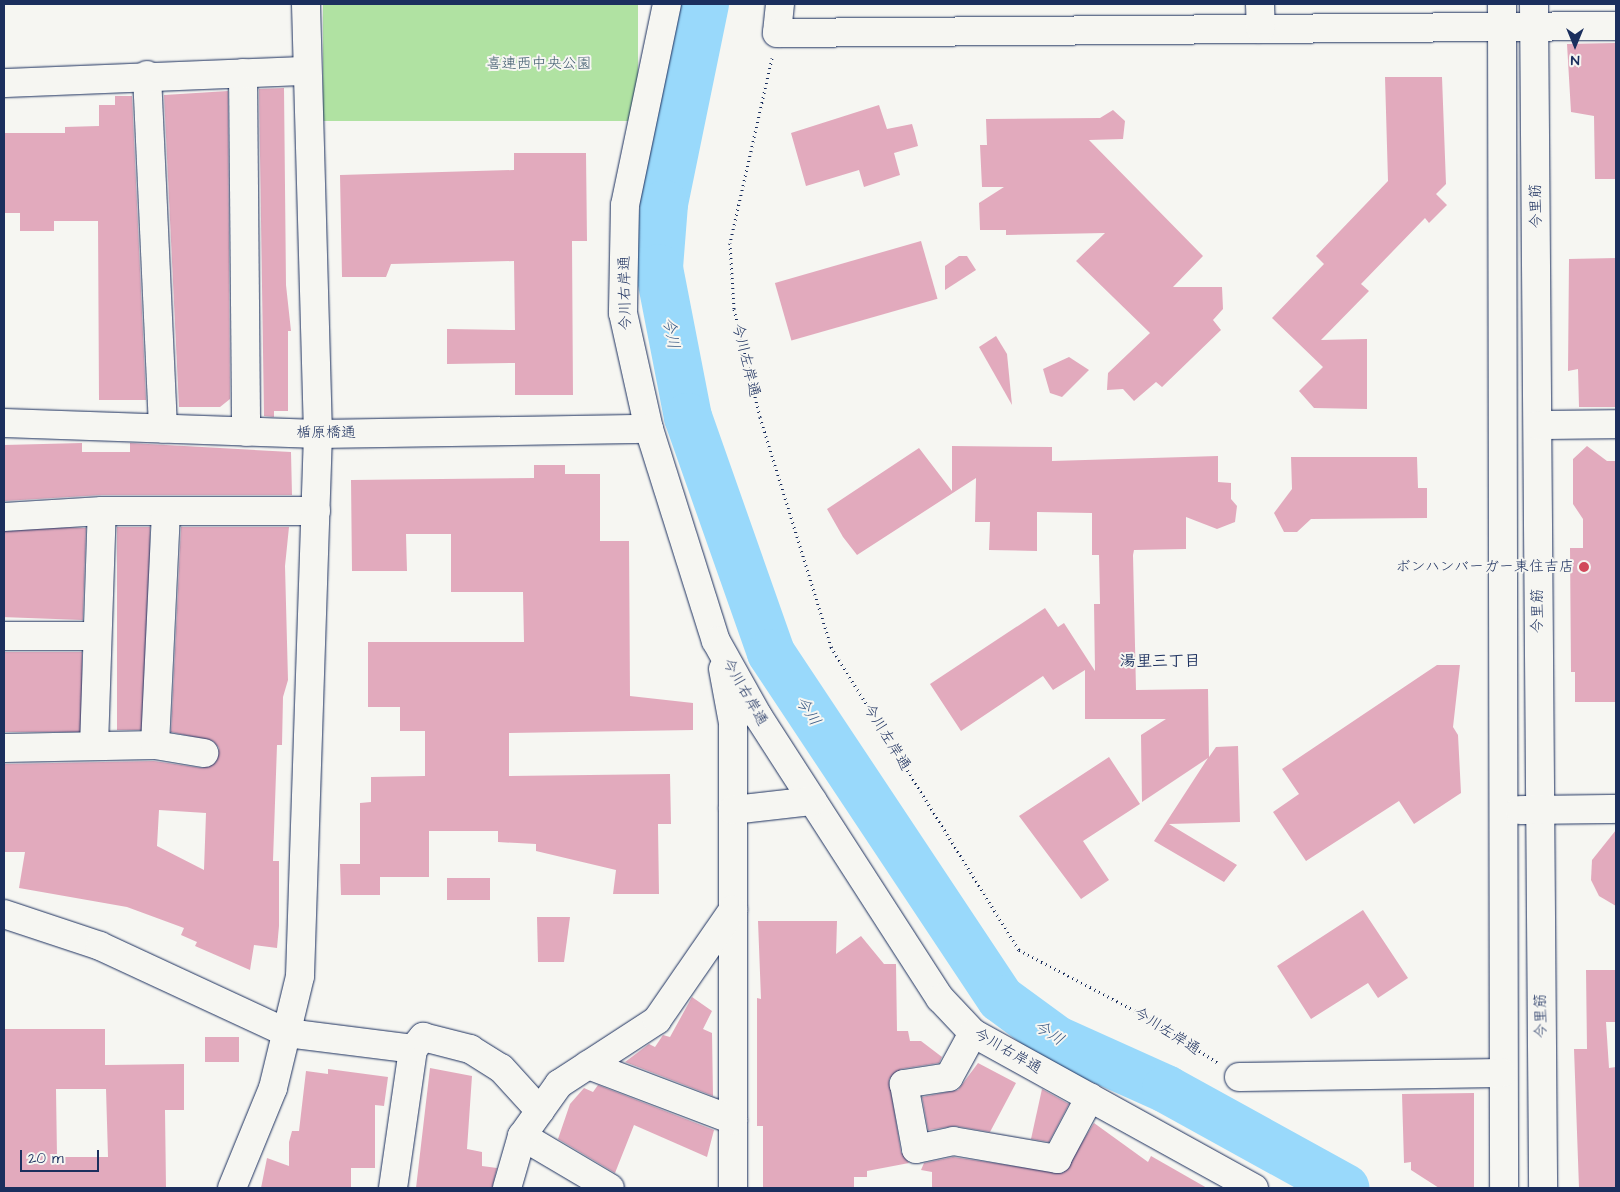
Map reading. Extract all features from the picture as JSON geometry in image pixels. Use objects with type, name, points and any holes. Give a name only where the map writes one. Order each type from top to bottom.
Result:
[{"type":"street","points":[[232,1188],[273,1088],[300,976],[318,434],[306,4]]},
{"type":"street","name":"今川右岸通","points":[[667,4],[626,205],[623,313],[649,429],[716,641],[812,801],[940,998],[973,1033],[1246,1183]]},
{"type":"street","points":[[780,4],[778,33],[1260,16],[1534,15],[1616,26]]},
{"type":"street","points":[[1503,15],[1502,1073],[1504,1188]]},
{"type":"street","name":"今里筋","points":[[1534,15],[1538,424],[1538,810],[1543,1188]]},
{"type":"street","points":[[4,83],[147,75],[307,71]]},
{"type":"street","points":[[242,73],[246,432]]},
{"type":"street","points":[[147,75],[163,428]]},
{"type":"street","name":"楯原橋通","points":[[4,423],[318,434],[649,429]]},
{"type":"street","points":[[1538,424],[1616,424]]},
{"type":"street","points":[[4,517],[102,511],[316,511]]},
{"type":"street","points":[[94,746],[102,511]]},
{"type":"street","points":[[155,745],[166,511]]},
{"type":"street","points":[[4,636],[97,636]]},
{"type":"street","points":[[716,641],[733,723],[733,1188]]},
{"type":"street","points":[[4,748],[155,745],[204,753]]},
{"type":"street","points":[[733,810],[812,801]]},
{"type":"street","points":[[1503,810],[1616,809]]},
{"type":"street","points":[[507,1188],[522,1136],[559,1084],[657,1020],[733,910]]},
{"type":"street","points":[[4,914],[100,946],[287,1034],[413,1049]]},
{"type":"street","points":[[973,1033],[949,1077],[904,1084],[916,1149],[953,1141],[1057,1159],[1090,1097]]},
{"type":"street","points":[[393,1188],[413,1049],[423,1037],[470,1049],[501,1068],[540,1111]]},
{"type":"street","points":[[588,1065],[733,1120]]},
{"type":"street","points":[[1238,1077],[1502,1073]]},
{"type":"street","points":[[522,1136],[610,1188]]},
{"type":"path","name":"今川左岸通","points":[[778,33],[730,243],[734,309],[760,417],[831,647],[1019,950],[1149,1018],[1238,1077]]},
{"type":"green space","name":"喜連西中央公園","points":[[323,4],[638,4],[638,121],[323,121]]},
{"type":"building","points":[[1616,43],[1616,179],[1595,179],[1594,116],[1571,112],[1567,44]]},
{"type":"building","points":[[1385,77],[1442,77],[1446,184],[1436,194],[1447,205],[1429,223],[1425,218],[1361,284],[1369,291],[1321,340],[1367,339],[1367,409],[1314,408],[1299,391],[1323,367],[1272,318],[1324,264],[1316,256],[1388,181]]},
{"type":"building","points":[[284,88],[286,285],[291,331],[288,331],[288,411],[274,411],[274,417],[264,416],[259,89]]},
{"type":"building","points":[[228,91],[230,399],[220,407],[179,407],[164,95]]},
{"type":"building","points":[[115,96],[132,96],[146,400],[99,400],[98,221],[54,221],[54,231],[20,231],[20,213],[4,213],[4,133],[65,133],[65,127],[99,126],[99,105],[115,105]]},
{"type":"building","points":[[879,105],[887,129],[912,124],[918,146],[894,153],[900,175],[864,187],[859,170],[806,186],[791,133]]},
{"type":"building","points":[[1113,110],[1125,121],[1123,139],[1089,140],[1203,256],[1173,287],[1222,287],[1223,309],[1213,320],[1221,330],[1162,387],[1156,382],[1134,401],[1123,389],[1107,390],[1108,373],[1150,333],[1076,261],[1105,233],[1006,235],[1006,230],[980,230],[979,203],[1004,187],[982,187],[980,145],[987,145],[986,119],[1100,118]]},
{"type":"building","points":[[514,153],[586,153],[587,241],[572,241],[573,395],[515,395],[515,363],[447,364],[447,329],[515,330],[514,261],[391,264],[386,277],[342,277],[340,175],[514,170]]},
{"type":"building","points":[[921,241],[938,299],[791,341],[775,283]]},
{"type":"building","points":[[959,256],[967,256],[976,270],[945,290],[945,266]]},
{"type":"building","points":[[1616,258],[1616,407],[1579,407],[1578,369],[1568,371],[1569,259]]},
{"type":"building","points":[[996,336],[1007,354],[1012,405],[979,347]]},
{"type":"building","points":[[1069,357],[1089,370],[1062,397],[1050,393],[1043,369]]},
{"type":"building","points":[[82,443],[82,452],[130,452],[130,443],[291,452],[292,495],[102,495],[4,501],[4,445]]},
{"type":"building","points":[[952,446],[1052,447],[1052,461],[1218,456],[1218,482],[1231,483],[1231,499],[1237,506],[1235,522],[1217,529],[1186,517],[1186,549],[1134,550],[1133,555],[1136,690],[1208,689],[1209,757],[1216,747],[1238,746],[1240,822],[1169,824],[1237,865],[1224,882],[1154,841],[1208,758],[1142,802],[1141,735],[1166,719],[1085,719],[1085,670],[1053,690],[1043,676],[961,731],[930,684],[1045,608],[1058,627],[1064,623],[1095,671],[1094,604],[1100,604],[1099,555],[1092,555],[1092,513],[1037,512],[1037,551],[989,550],[990,522],[975,522],[976,478],[857,555],[843,537],[827,509],[919,448],[952,491]]},
{"type":"building","points":[[1587,446],[1607,461],[1616,461],[1616,702],[1575,702],[1575,672],[1571,672],[1570,548],[1583,548],[1583,519],[1573,504],[1573,459]]},
{"type":"building","points":[[1291,457],[1417,457],[1418,488],[1427,488],[1427,518],[1311,519],[1297,532],[1284,532],[1274,513],[1292,489]]},
{"type":"building","points":[[534,465],[565,465],[565,474],[600,474],[600,541],[629,541],[630,696],[693,703],[693,730],[509,733],[509,776],[670,774],[671,824],[658,824],[659,894],[613,894],[616,870],[536,851],[536,844],[498,842],[498,831],[429,831],[429,877],[380,877],[380,895],[341,895],[340,864],[360,864],[360,803],[371,802],[371,777],[425,776],[425,731],[400,731],[400,707],[368,707],[368,642],[524,642],[523,592],[451,592],[451,534],[406,534],[407,571],[352,571],[351,480],[534,478]]},
{"type":"building","points":[[4,525],[86,528],[83,620],[4,617]]},
{"type":"building","points":[[117,527],[150,527],[150,730],[117,730]]},
{"type":"building","points":[[181,527],[289,527],[285,566],[288,680],[283,697],[282,745],[277,745],[273,861],[279,861],[279,926],[277,948],[254,945],[250,970],[195,946],[197,942],[181,935],[184,928],[127,907],[19,888],[25,852],[4,852],[4,764],[154,761],[202,768],[216,762],[219,748],[213,741],[171,732]],"holes":[[[159,810],[206,813],[204,870],[157,846]]]},
{"type":"building","points":[[4,652],[82,652],[82,732],[4,732]]},
{"type":"building","points":[[1437,665],[1460,665],[1453,727],[1458,735],[1461,793],[1414,824],[1399,801],[1306,861],[1273,812],[1299,794],[1282,769]]},
{"type":"building","points":[[1109,757],[1140,804],[1083,841],[1109,880],[1081,899],[1019,816]]},
{"type":"building","points":[[1616,830],[1616,906],[1599,896],[1591,880],[1592,860]]},
{"type":"building","points":[[447,878],[490,878],[490,900],[447,900]]},
{"type":"building","points":[[1363,910],[1408,978],[1378,998],[1368,983],[1311,1019],[1277,966]]},
{"type":"building","points":[[537,917],[570,917],[564,962],[538,962]]},
{"type":"building","points":[[758,921],[837,921],[836,954],[861,936],[884,964],[896,964],[897,1031],[908,1031],[910,1041],[921,1041],[942,1057],[939,1063],[901,1069],[889,1079],[901,1152],[909,1163],[867,1171],[867,1177],[854,1177],[854,1187],[763,1188],[763,1126],[757,1126],[757,998],[761,999]]},
{"type":"building","points":[[1586,970],[1616,970],[1616,1022],[1606,1022],[1609,1068],[1616,1067],[1616,1188],[1579,1188],[1574,1049],[1587,1049]]},
{"type":"building","points":[[692,997],[712,1011],[703,1029],[712,1033],[713,1096],[625,1062],[649,1044],[655,1047],[663,1035],[670,1037]]},
{"type":"building","points":[[4,1029],[105,1029],[105,1065],[184,1064],[184,1110],[165,1110],[166,1188],[4,1188]],"holes":[[[56,1089],[106,1089],[108,1157],[57,1157]]]},
{"type":"building","points":[[205,1037],[239,1037],[239,1062],[205,1062]]},
{"type":"building","points":[[978,1063],[1016,1083],[990,1132],[955,1126],[928,1130],[922,1097],[958,1090]]},
{"type":"building","points":[[430,1068],[472,1076],[467,1149],[482,1152],[482,1166],[497,1168],[492,1188],[416,1188]]},
{"type":"building","points":[[328,1069],[388,1077],[384,1106],[375,1105],[375,1168],[351,1168],[351,1188],[261,1188],[267,1158],[289,1166],[289,1142],[292,1131],[299,1131],[306,1071],[328,1074]]},
{"type":"building","points":[[598,1085],[714,1130],[707,1157],[634,1125],[615,1173],[558,1139],[570,1104],[584,1088],[593,1092]]},
{"type":"building","points":[[1042,1089],[1069,1104],[1049,1142],[1031,1139]]},
{"type":"building","points":[[1474,1093],[1474,1187],[1439,1188],[1411,1170],[1411,1162],[1404,1163],[1402,1094]]},
{"type":"building","points":[[1094,1123],[1148,1162],[1151,1156],[1207,1188],[932,1188],[932,1172],[921,1170],[924,1163],[953,1157],[1063,1173]]},
{"type":"waterway","name":"今川","points":[[705,4],[664,204],[659,268],[688,417],[771,653],[1001,999],[1057,1040],[1166,1089],[1345,1188]]},
{"type":"place","name":"ボンハンバーガー東住吉店","points":[[1584,567]]},
{"type":"district","name":"湯里三丁目","points":[[1160,661]]}]
